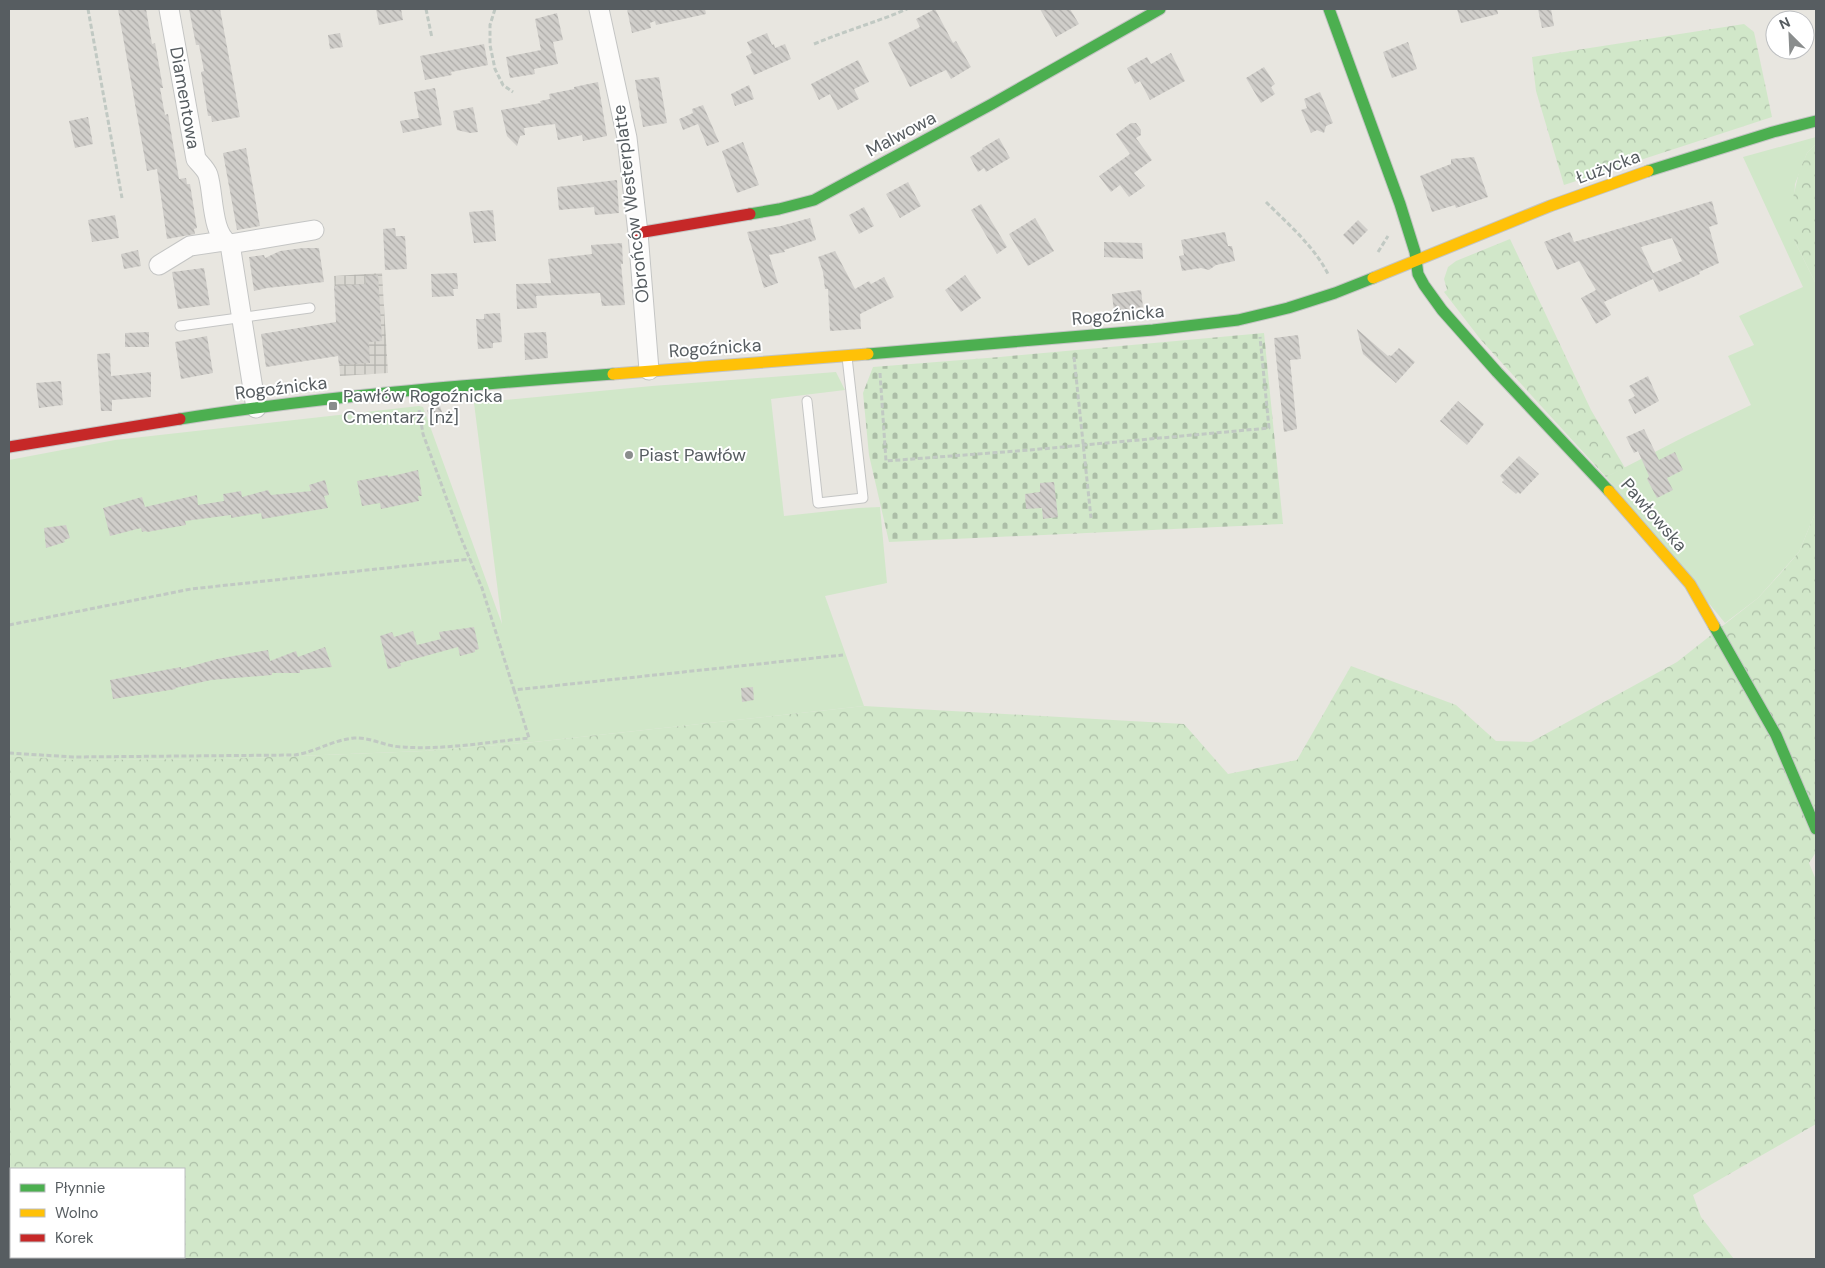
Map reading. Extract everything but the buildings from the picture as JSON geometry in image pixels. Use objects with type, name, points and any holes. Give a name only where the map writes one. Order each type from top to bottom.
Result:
[{"type":"street","name":"Diamentowa","points":[[169,9],[196,159],[207,173],[217,227],[227,242],[242,317],[256,408]]},
{"type":"street","name":"Obrońców Westerplatte","points":[[599,9],[627,138],[638,233],[649,370]]},
{"type":"street","name":"Malwowa","points":[[638,233],[779,209],[814,200],[959,123],[1160,9]]},
{"type":"street","name":"Pawłowska","points":[[1329,9],[1400,204],[1417,260],[1418,274],[1442,310],[1497,372],[1591,470],[1690,584],[1776,735],[1816,829]]},
{"type":"street","name":"Łużycka","points":[[1417,260],[1550,206],[1639,174],[1747,140],[1816,121]]},
{"type":"street","points":[[159,265],[190,246],[314,230]]},
{"type":"street","name":"Rogoźnicka","points":[[9,447],[256,408],[419,389],[999,344],[1209,324],[1267,314],[1335,293],[1417,260]]},
{"type":"lane","points":[[180,326],[310,308]]},
{"type":"lane","points":[[807,401],[818,503],[863,498],[847,356]]},
{"type":"path","points":[[88,9],[122,198]]},
{"type":"path","points":[[426,9],[432,38]]},
{"type":"path","points":[[495,9],[490,25],[490,45],[499,77],[503,85],[513,92]]},
{"type":"path","points":[[814,44],[907,9]]},
{"type":"path","points":[[1266,202],[1322,262],[1335,293]]},
{"type":"path","points":[[1377,253],[1385,243],[1390,230]]},
{"type":"path","points":[[880,373],[886,461],[1269,428],[1260,337]]},
{"type":"path","points":[[1074,357],[1091,518]]},
{"type":"path","points":[[9,752],[73,757],[295,755],[307,753],[340,740],[355,738],[370,739],[400,747],[419,748],[529,738],[489,611],[423,434],[420,422],[419,389]]},
{"type":"path","points":[[9,626],[191,589],[470,559]]},
{"type":"path","points":[[514,690],[843,655]]},
{"type":"shaded area","points":[[382,273],[388,373],[340,376],[334,276]]},
{"type":"green space","points":[[1744,24],[1754,32],[1772,117],[1564,185],[1536,91],[1532,57]]},
{"type":"green space","points":[[1816,137],[1816,144],[1807,153],[1795,184],[1792,233],[1816,284],[1816,511],[1799,552],[1758,598],[1725,623],[1606,477],[1751,405],[1728,356],[1754,345],[1739,316],[1803,287],[1743,157]]},
{"type":"green space","points":[[1816,144],[1816,284],[1791,233],[1789,215],[1799,172],[1807,153]]},
{"type":"green space","points":[[1510,239],[1591,410],[1625,468],[1606,477],[1481,340],[1444,292],[1447,290],[1444,279],[1448,267],[1456,261]]},
{"type":"green space","points":[[1264,333],[1283,524],[889,542],[869,455],[863,393],[873,367]]},
{"type":"green space","points":[[836,372],[845,390],[771,399],[784,516],[880,507],[887,583],[825,596],[864,706],[534,742],[424,751],[223,759],[73,760],[9,756],[9,460],[115,440],[423,407],[502,624],[474,403],[652,386]]},
{"type":"green space","points":[[1816,511],[1816,852],[1809,863],[1816,880],[1816,1124],[1693,1195],[1701,1217],[1734,1259],[155,1259],[185,1258],[185,1168],[10,1168],[10,1258],[56,1258],[9,1259],[9,756],[73,760],[223,759],[424,751],[534,742],[864,706],[1184,724],[1228,774],[1297,760],[1351,666],[1456,705],[1496,741],[1531,742],[1677,662],[1758,598],[1799,552]]},
{"type":"traffic: fast","points":[[750,214],[814,200],[992,104],[1160,9]]},
{"type":"traffic: fast","points":[[1329,9],[1400,204],[1415,252],[1418,274],[1424,285],[1442,310],[1497,372],[1609,491]]},
{"type":"traffic: fast","points":[[1648,171],[1773,132],[1816,121]]},
{"type":"traffic: fast","points":[[868,354],[1153,330],[1238,320],[1288,308],[1373,278]]},
{"type":"traffic: fast","points":[[180,419],[342,398],[613,374]]},
{"type":"traffic: fast","points":[[1714,626],[1776,735],[1816,829]]},
{"type":"traffic: slow","points":[[1373,278],[1550,206],[1648,171]]},
{"type":"traffic: slow","points":[[613,374],[868,354]]},
{"type":"traffic: slow","points":[[1609,491],[1690,584],[1714,626]]},
{"type":"traffic: jam","points":[[638,233],[750,214]]},
{"type":"traffic: jam","points":[[9,447],[180,419]]},
{"type":"place","name":"Pawłów Rogoźnicka Cmentarz [nż]","points":[[333,406]]},
{"type":"place","name":"Piast Pawłów","points":[[629,455]]}]
